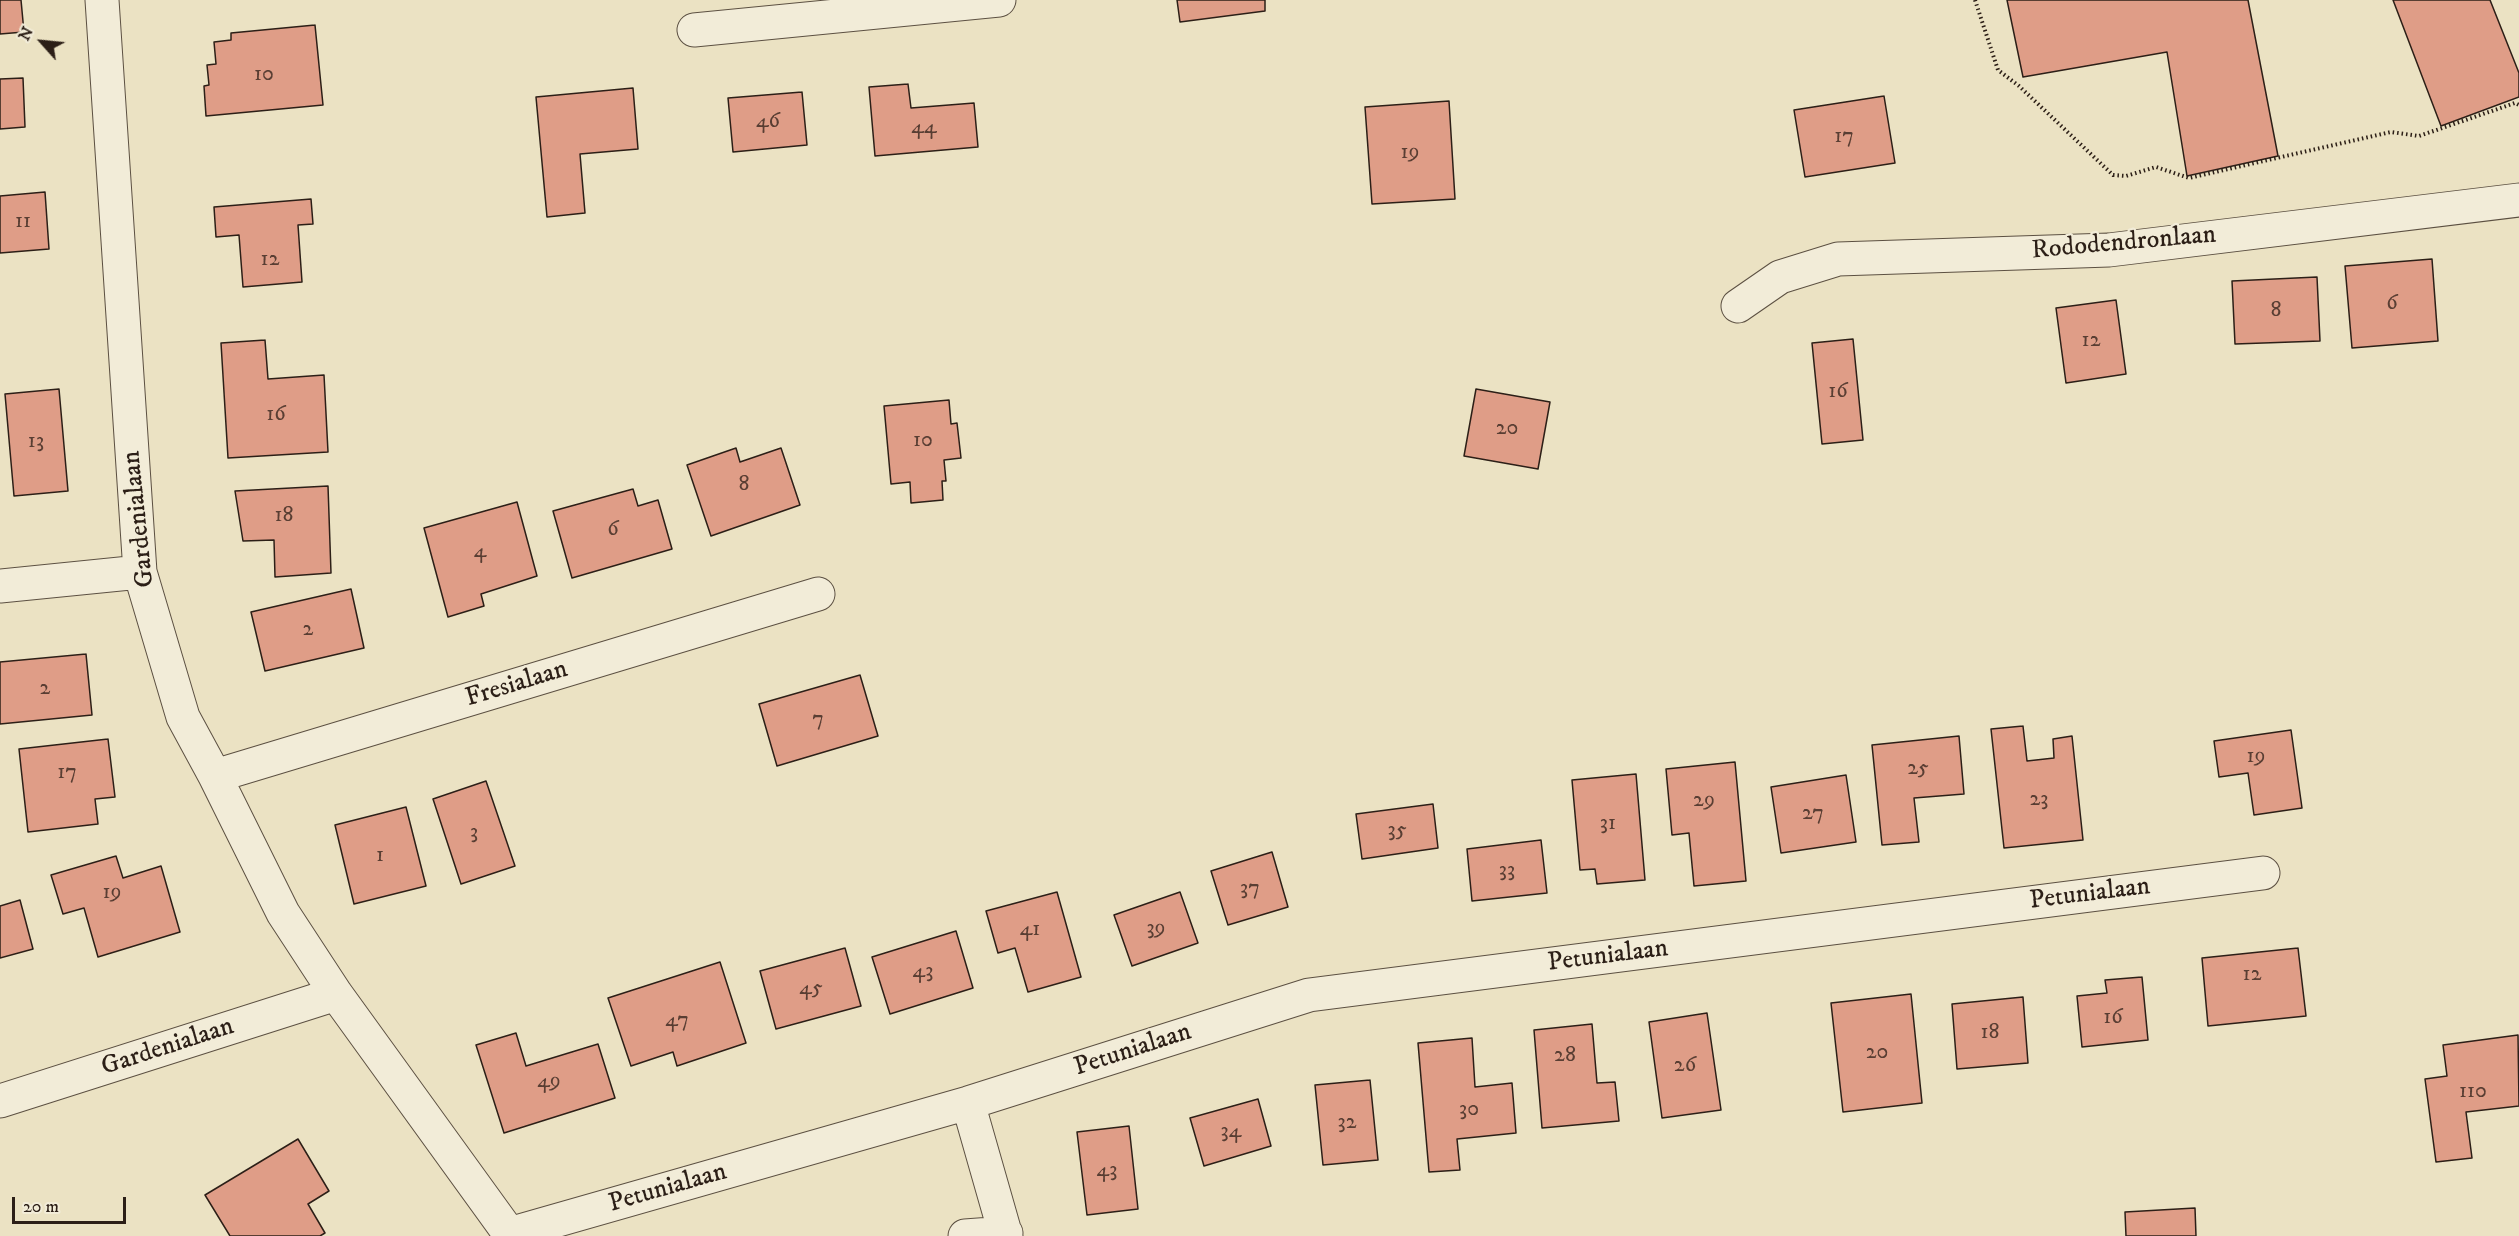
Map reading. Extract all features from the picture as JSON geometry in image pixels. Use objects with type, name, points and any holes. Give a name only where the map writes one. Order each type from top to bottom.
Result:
[{"type":"street","name":"Gardenialaan","points":[[102,0],[141,572],[183,717],[283,913],[336,994],[510,1235]]},
{"type":"street","points":[[694,30],[999,0]]},
{"type":"street","name":"Rododendronlaan","points":[[1738,306],[1780,277],[1838,259],[2109,250],[2519,200]]},
{"type":"street","points":[[0,586],[141,572]]},
{"type":"street","name":"Fresialaan","points":[[215,776],[818,594]]},
{"type":"street","name":"Petunialaan","points":[[510,1235],[968,1103],[1309,995],[2263,873]]},
{"type":"street","name":"Gardenialaan","points":[[0,1101],[336,994]]},
{"type":"street","points":[[965,1236],[1006,1234],[968,1103]]},
{"type":"path","points":[[1975,0],[1993,62],[1998,70],[2019,86],[2113,175],[2126,176],[2156,167],[2189,178],[2391,132],[2419,136],[2515,103],[2519,105]]},
{"type":"building","points":[[0,0],[21,0],[24,32],[0,34]]},
{"type":"building","points":[[1177,0],[1265,0],[1265,11],[1180,22]]},
{"type":"building","points":[[2007,0],[2248,0],[2278,156],[2187,176],[2167,52],[2023,77]]},
{"type":"building","points":[[2393,0],[2490,0],[2519,73],[2519,97],[2441,126]]},
{"type":"building","points":[[315,25],[323,105],[206,116],[204,86],[209,85],[207,65],[216,64],[214,42],[231,40],[231,33]]},
{"type":"building","points":[[23,78],[25,127],[0,129],[0,79]]},
{"type":"building","points":[[908,84],[911,108],[974,103],[978,147],[875,156],[869,87]]},
{"type":"building","points":[[633,88],[638,149],[580,154],[585,213],[547,217],[536,97]]},
{"type":"building","points":[[802,92],[807,145],[733,152],[728,98]]},
{"type":"building","points":[[1884,96],[1895,163],[1805,177],[1794,110]]},
{"type":"building","points":[[1449,101],[1455,199],[1372,204],[1365,107]]},
{"type":"building","points":[[45,192],[49,249],[0,253],[0,196]]},
{"type":"building","points":[[311,199],[313,224],[298,225],[302,282],[243,287],[239,235],[216,237],[214,207]]},
{"type":"building","points":[[2432,259],[2438,341],[2352,348],[2345,266]]},
{"type":"building","points":[[2317,277],[2320,341],[2235,344],[2232,281]]},
{"type":"building","points":[[2116,300],[2126,374],[2066,383],[2056,308]]},
{"type":"building","points":[[1853,339],[1863,440],[1822,444],[1812,343]]},
{"type":"building","points":[[265,340],[268,379],[324,375],[328,452],[228,458],[221,343]]},
{"type":"building","points":[[59,389],[68,491],[14,496],[5,394]]},
{"type":"building","points":[[1476,389],[1550,402],[1538,469],[1464,456]]},
{"type":"building","points":[[949,400],[951,424],[957,423],[961,458],[944,460],[946,481],[942,481],[943,500],[911,503],[910,482],[891,484],[884,406]]},
{"type":"building","points":[[736,448],[740,462],[781,448],[800,505],[711,536],[687,465]]},
{"type":"building","points":[[328,486],[331,573],[275,577],[274,540],[243,541],[235,491]]},
{"type":"building","points":[[633,489],[638,506],[658,500],[672,549],[572,578],[553,511]]},
{"type":"building","points":[[517,502],[537,576],[481,594],[484,606],[448,617],[424,528]]},
{"type":"building","points":[[351,589],[364,648],[265,671],[251,612]]},
{"type":"building","points":[[86,654],[92,715],[0,724],[0,662]]},
{"type":"building","points":[[860,675],[878,736],[777,766],[759,704]]},
{"type":"building","points":[[2023,726],[2027,761],[2054,758],[2053,739],[2072,736],[2083,840],[2004,848],[1991,729]]},
{"type":"building","points":[[2291,730],[2302,808],[2254,815],[2248,773],[2219,777],[2214,741]]},
{"type":"building","points":[[1959,736],[1964,794],[1914,798],[1919,842],[1882,845],[1872,745]]},
{"type":"building","points":[[108,739],[115,797],[95,799],[98,824],[28,832],[19,749]]},
{"type":"building","points":[[1735,762],[1746,881],[1694,886],[1689,833],[1672,835],[1666,769]]},
{"type":"building","points":[[1636,774],[1645,880],[1597,884],[1595,869],[1580,870],[1572,780]]},
{"type":"building","points":[[1846,775],[1856,842],[1781,853],[1771,787]]},
{"type":"building","points":[[486,781],[515,866],[461,884],[433,799]]},
{"type":"building","points":[[1433,804],[1438,848],[1362,859],[1356,814]]},
{"type":"building","points":[[406,807],[426,886],[354,904],[335,825]]},
{"type":"building","points":[[1541,840],[1547,893],[1472,901],[1467,849]]},
{"type":"building","points":[[1272,852],[1288,907],[1228,925],[1211,871]]},
{"type":"building","points":[[116,856],[123,878],[161,866],[180,932],[98,957],[84,908],[63,914],[51,875]]},
{"type":"building","points":[[1057,892],[1081,977],[1028,992],[1015,948],[998,953],[986,911]]},
{"type":"building","points":[[1180,892],[1198,943],[1132,966],[1114,915]]},
{"type":"building","points":[[20,900],[33,949],[0,958],[0,906]]},
{"type":"building","points":[[956,931],[973,988],[890,1014],[872,957]]},
{"type":"building","points":[[845,948],[861,1006],[776,1029],[760,971]]},
{"type":"building","points":[[2298,948],[2306,1016],[2208,1026],[2202,958]]},
{"type":"building","points":[[720,962],[746,1043],[677,1066],[673,1052],[631,1066],[608,998]]},
{"type":"building","points":[[2142,977],[2148,1040],[2082,1047],[2077,996],[2107,993],[2105,980]]},
{"type":"building","points":[[1911,994],[1922,1103],[1843,1112],[1831,1003]]},
{"type":"building","points":[[2023,997],[2028,1063],[1957,1069],[1952,1004]]},
{"type":"building","points":[[1707,1013],[1721,1110],[1662,1118],[1649,1022]]},
{"type":"building","points":[[1592,1024],[1597,1083],[1615,1082],[1619,1121],[1542,1128],[1534,1030]]},
{"type":"building","points":[[516,1033],[526,1066],[598,1044],[615,1098],[504,1133],[476,1045]]},
{"type":"building","points":[[2518,1035],[2519,1106],[2466,1112],[2472,1158],[2436,1162],[2425,1079],[2447,1076],[2443,1045]]},
{"type":"building","points":[[1472,1038],[1475,1087],[1512,1083],[1516,1133],[1457,1139],[1460,1170],[1429,1172],[1418,1043]]},
{"type":"building","points":[[1370,1080],[1378,1160],[1323,1165],[1315,1085]]},
{"type":"building","points":[[1258,1099],[1271,1146],[1204,1166],[1190,1118]]},
{"type":"building","points":[[1129,1126],[1138,1209],[1087,1215],[1077,1132]]},
{"type":"building","points":[[298,1139],[329,1191],[308,1204],[325,1233],[320,1236],[230,1236],[205,1195]]},
{"type":"building","points":[[2195,1208],[2196,1236],[2126,1236],[2125,1212]]}]
